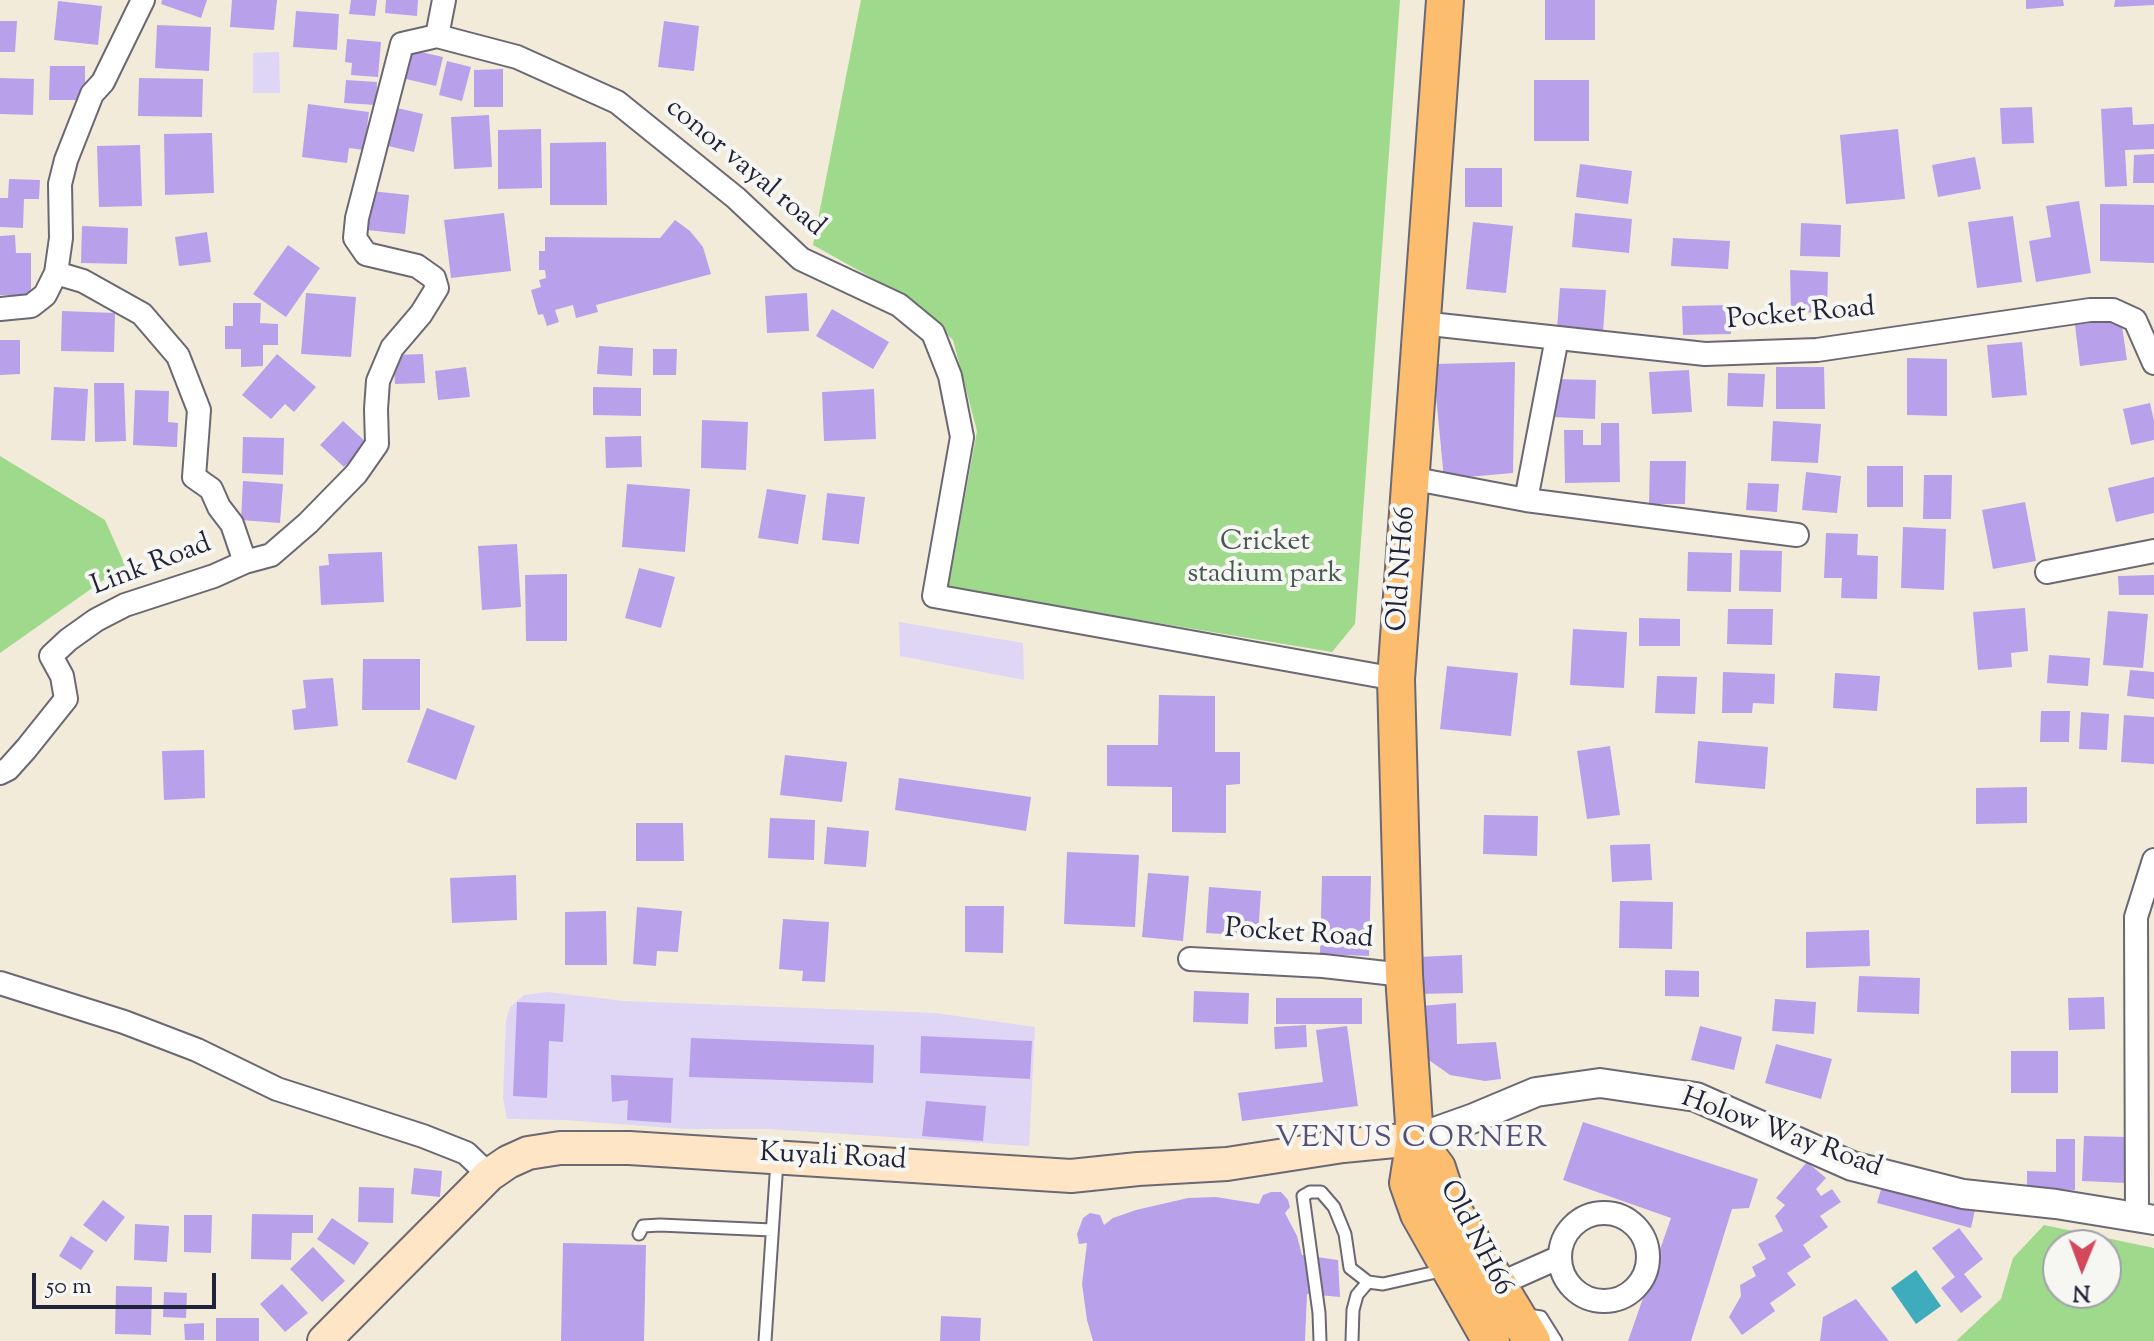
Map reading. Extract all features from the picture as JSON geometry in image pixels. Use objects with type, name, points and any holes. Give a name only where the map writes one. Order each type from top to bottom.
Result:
[{"type":"main road","name":"Old NH66","points":[[1445,0],[1396,679],[1404,975],[1415,1139],[1408,1183],[1419,1214],[1491,1341]]},
{"type":"main road","name":"Old NH66","points":[[1415,1139],[1437,1168],[1448,1202],[1514,1313]]},
{"type":"main road","name":"Kuyali Road","points":[[324,1341],[489,1175],[528,1153],[560,1148],[629,1148],[1071,1176],[1227,1164],[1343,1146],[1415,1139]]},
{"type":"street","points":[[0,309],[31,306],[45,295],[56,273],[61,238],[60,184],[66,160],[92,94],[103,82],[143,0]]},
{"type":"street","points":[[245,562],[271,555],[356,474],[377,444],[378,381],[392,348],[421,314],[437,288],[434,278],[417,266],[366,254],[355,238],[357,218],[402,44],[437,36],[444,0]]},
{"type":"street","name":"conor vayal road","points":[[437,36],[517,57],[617,102],[736,198],[801,259],[899,305],[933,333],[950,376],[962,437],[934,596],[1396,679]]},
{"type":"street","name":"Link Road","points":[[0,773],[8,769],[26,749],[66,699],[62,676],[51,656],[68,640],[125,605],[214,576],[245,562],[232,524],[219,507],[211,489],[194,477],[199,410],[178,356],[142,314],[83,281],[56,273]]},
{"type":"street","name":"Pocket Road","points":[[1421,323],[1705,354],[1817,350],[2090,310],[2113,310],[2135,320],[2154,363]]},
{"type":"street","points":[[1526,500],[1557,338]]},
{"type":"street","points":[[1410,478],[1526,500],[1797,535]]},
{"type":"street","points":[[2047,572],[2154,551]]},
{"type":"street","points":[[2146,1218],[2136,917],[2154,860]]},
{"type":"street","name":"Pocket Road","points":[[1190,959],[1323,966],[1404,975]]},
{"type":"street","points":[[0,983],[124,1022],[197,1050],[277,1089],[423,1136],[466,1153],[489,1175]]},
{"type":"street","name":"Holow Way Road","points":[[1415,1139],[1536,1092],[1600,1083],[1696,1097],[1852,1166],[1894,1177],[1963,1194],[2146,1218]]},
{"type":"street","points":[[1514,1313],[1560,1257]]},
{"type":"lane","points":[[765,1341],[777,1156]]},
{"type":"lane","points":[[1320,1341],[1303,1196],[1310,1192],[1321,1192],[1334,1207],[1345,1234],[1350,1268],[1368,1282],[1383,1284],[1449,1269]]},
{"type":"lane","points":[[639,1234],[643,1226],[660,1225],[772,1230]]},
{"type":"lane","points":[[1352,1341],[1357,1295],[1368,1282]]},
{"type":"lane","points":[[1514,1313],[1541,1317],[1556,1341]]},
{"type":"shaded area","points":[[279,52],[280,93],[253,93],[253,53]]},
{"type":"shaded area","points":[[899,622],[1023,643],[1024,680],[900,656]]},
{"type":"shaded area","points":[[548,992],[624,1001],[935,1013],[1035,1027],[1029,1146],[768,1129],[684,1129],[507,1119],[503,1098],[506,1021],[510,1007],[524,995]]},
{"type":"green space","name":"Cricket stadium park","points":[[861,0],[1400,0],[1355,624],[1332,652],[948,588],[977,431],[953,340],[910,299],[813,245]]},
{"type":"green space","points":[[0,456],[105,520],[125,565],[0,653]]},
{"type":"green space","points":[[2044,1225],[2063,1229],[2042,1229],[2042,1309],[2122,1309],[2122,1241],[2154,1248],[2154,1341],[1956,1341],[2001,1299],[2013,1258]]},
{"type":"water","points":[[1916,1270],[1941,1306],[1916,1324],[1891,1288]]},
{"type":"building","points":[[162,0],[207,0],[201,18],[161,4]]},
{"type":"building","points":[[232,0],[277,0],[274,30],[230,27]]},
{"type":"building","points":[[351,0],[377,0],[375,16],[349,14]]},
{"type":"building","points":[[386,0],[418,0],[417,16],[385,13]]},
{"type":"building","points":[[1545,0],[1595,0],[1595,40],[1545,40]]},
{"type":"building","points":[[2026,0],[2063,0],[2064,6],[2026,9]]},
{"type":"building","points":[[2115,0],[2154,0],[2154,5],[2114,7]]},
{"type":"building","points":[[58,1],[102,6],[98,45],[54,40]]},
{"type":"building","points":[[296,11],[339,14],[337,50],[293,47]]},
{"type":"building","points":[[0,21],[17,21],[15,52],[0,52]]},
{"type":"building","points":[[664,21],[699,26],[694,71],[658,67]]},
{"type":"building","points":[[157,25],[211,27],[209,71],[155,68]]},
{"type":"building","points":[[347,39],[381,42],[378,77],[351,75],[352,63],[345,62]]},
{"type":"building","points":[[412,50],[443,57],[436,86],[406,79]]},
{"type":"building","points":[[447,61],[471,67],[462,101],[439,95]]},
{"type":"building","points":[[50,66],[85,66],[85,100],[49,100]]},
{"type":"building","points":[[503,69],[503,107],[474,107],[474,70]]},
{"type":"building","points":[[0,78],[34,79],[33,115],[0,114]]},
{"type":"building","points":[[139,78],[203,79],[202,117],[138,116]]},
{"type":"building","points":[[346,80],[377,82],[376,105],[344,103]]},
{"type":"building","points":[[1534,80],[1589,80],[1589,141],[1534,141]]},
{"type":"building","points":[[308,104],[369,112],[364,150],[349,148],[347,163],[302,157]]},
{"type":"building","points":[[393,107],[423,114],[414,152],[384,145]]},
{"type":"building","points":[[2032,107],[2034,143],[2002,144],[2000,108]]},
{"type":"building","points":[[2132,107],[2133,125],[2154,124],[2154,149],[2125,150],[2127,186],[2105,187],[2101,109]]},
{"type":"building","points":[[489,115],[492,167],[454,169],[451,117]]},
{"type":"building","points":[[541,129],[542,188],[498,189],[498,130]]},
{"type":"building","points":[[1898,129],[1905,199],[1846,204],[1840,135]]},
{"type":"building","points":[[212,133],[214,193],[165,195],[164,134]]},
{"type":"building","points":[[606,142],[607,205],[550,205],[550,143]]},
{"type":"building","points":[[140,145],[142,206],[99,207],[97,146]]},
{"type":"building","points":[[2154,154],[2154,183],[2133,183],[2134,155]]},
{"type":"building","points":[[1975,157],[1981,189],[1938,197],[1932,165]]},
{"type":"building","points":[[1580,164],[1632,171],[1628,204],[1576,197]]},
{"type":"building","points":[[1465,168],[1502,168],[1502,207],[1465,207]]},
{"type":"building","points":[[9,179],[40,180],[39,199],[24,199],[23,228],[0,227],[0,198],[8,198]]},
{"type":"building","points":[[371,191],[409,195],[405,234],[367,230]]},
{"type":"building","points":[[2079,201],[2091,273],[2036,282],[2029,241],[2051,237],[2046,206]]},
{"type":"building","points":[[2100,204],[2154,205],[2154,263],[2100,261]]},
{"type":"building","points":[[504,213],[511,271],[451,278],[444,220]]},
{"type":"building","points":[[1575,213],[1632,219],[1629,253],[1572,247]]},
{"type":"building","points":[[2013,216],[2022,282],[1977,288],[1968,222]]},
{"type":"building","points":[[675,220],[690,231],[703,247],[711,274],[596,305],[598,312],[576,318],[573,305],[555,310],[559,322],[547,326],[543,314],[538,315],[531,290],[541,287],[539,280],[546,278],[545,270],[539,270],[539,251],[545,251],[545,237],[660,238]]},
{"type":"building","points":[[1473,222],[1513,226],[1506,293],[1466,289]]},
{"type":"building","points":[[1801,223],[1841,225],[1840,257],[1800,256]]},
{"type":"building","points":[[82,226],[128,228],[127,264],[81,263]]},
{"type":"building","points":[[207,232],[211,262],[179,266],[175,237]]},
{"type":"building","points":[[15,235],[16,253],[31,253],[31,295],[0,295],[0,236]]},
{"type":"building","points":[[1673,238],[1730,241],[1728,269],[1671,266]]},
{"type":"building","points":[[288,245],[320,268],[286,317],[253,294]]},
{"type":"building","points":[[1790,270],[1828,272],[1827,313],[1791,312]]},
{"type":"building","points":[[1560,288],[1606,290],[1603,332],[1557,329]]},
{"type":"building","points":[[306,293],[356,297],[351,357],[301,354]]},
{"type":"building","points":[[807,293],[809,331],[767,333],[765,296]]},
{"type":"building","points":[[233,303],[261,303],[260,323],[278,324],[278,345],[263,345],[263,366],[241,367],[241,349],[225,349],[225,326],[233,326]]},
{"type":"building","points":[[1730,305],[1731,334],[1683,335],[1682,306]]},
{"type":"building","points":[[832,309],[889,342],[873,369],[816,336]]},
{"type":"building","points":[[62,311],[115,313],[114,352],[61,351]]},
{"type":"building","points":[[2121,319],[2127,360],[2080,366],[2075,325]]},
{"type":"building","points":[[0,340],[20,340],[20,374],[0,375]]},
{"type":"building","points":[[2022,342],[2027,395],[1992,398],[1987,345]]},
{"type":"building","points":[[599,346],[633,348],[632,376],[597,374]]},
{"type":"building","points":[[653,349],[677,349],[676,375],[653,375]]},
{"type":"building","points":[[277,354],[316,387],[294,412],[285,404],[271,419],[242,395]]},
{"type":"building","points":[[423,354],[425,383],[395,384],[393,355]]},
{"type":"building","points":[[1907,358],[1947,359],[1947,416],[1907,415]]},
{"type":"building","points":[[1515,362],[1513,473],[1444,479],[1433,364]]},
{"type":"building","points":[[466,367],[470,397],[438,400],[435,371]]},
{"type":"building","points":[[1776,367],[1824,367],[1825,409],[1776,409]]},
{"type":"building","points":[[1689,370],[1692,412],[1652,414],[1649,372]]},
{"type":"building","points":[[1728,373],[1765,374],[1763,407],[1727,406]]},
{"type":"building","points":[[1555,379],[1596,380],[1595,419],[1553,417]]},
{"type":"building","points":[[94,383],[124,383],[126,441],[95,442]]},
{"type":"building","points":[[54,387],[88,389],[85,441],[51,440]]},
{"type":"building","points":[[593,387],[641,388],[641,416],[593,415]]},
{"type":"building","points":[[874,389],[876,439],[824,441],[822,392]]},
{"type":"building","points":[[135,390],[169,391],[168,422],[178,423],[177,447],[133,445]]},
{"type":"building","points":[[2150,403],[2154,440],[2131,445],[2123,409]]},
{"type":"building","points":[[702,420],[748,422],[746,470],[701,468]]},
{"type":"building","points":[[343,421],[367,443],[344,467],[320,445]]},
{"type":"building","points":[[1773,421],[1821,424],[1818,463],[1771,461]]},
{"type":"building","points":[[1601,423],[1619,423],[1620,482],[1565,483],[1564,430],[1583,430],[1583,445],[1601,445]]},
{"type":"building","points":[[641,436],[642,467],[606,468],[605,437]]},
{"type":"building","points":[[243,437],[284,438],[283,475],[242,473]]},
{"type":"building","points":[[1650,461],[1686,461],[1685,504],[1649,504]]},
{"type":"building","points":[[1867,466],[1903,466],[1903,507],[1867,507]]},
{"type":"building","points":[[1806,472],[1841,476],[1837,513],[1802,510]]},
{"type":"building","points":[[1924,475],[1952,475],[1951,519],[1923,519]]},
{"type":"building","points":[[2154,477],[2154,513],[2116,522],[2108,488]]},
{"type":"building","points":[[243,481],[283,484],[280,523],[241,520]]},
{"type":"building","points":[[1748,483],[1779,484],[1777,512],[1746,510]]},
{"type":"building","points":[[627,484],[690,489],[685,552],[622,547]]},
{"type":"building","points":[[767,489],[806,495],[798,544],[758,538]]},
{"type":"building","points":[[827,493],[865,497],[859,544],[822,540]]},
{"type":"building","points":[[2025,502],[2036,561],[1993,569],[1982,510]]},
{"type":"building","points":[[1903,527],[1946,529],[1944,590],[1901,588]]},
{"type":"building","points":[[1826,533],[1858,534],[1857,555],[1878,556],[1877,599],[1841,598],[1842,578],[1824,578]]},
{"type":"building","points":[[517,544],[521,607],[482,610],[478,546]]},
{"type":"building","points":[[1740,550],[1782,551],[1781,592],[1739,591]]},
{"type":"building","points":[[382,552],[384,602],[321,605],[319,566],[329,565],[328,554]]},
{"type":"building","points":[[1688,552],[1732,553],[1731,592],[1687,591]]},
{"type":"building","points":[[639,568],[675,577],[661,628],[625,618]]},
{"type":"building","points":[[567,574],[567,641],[526,641],[525,575]]},
{"type":"building","points":[[2154,575],[2154,595],[2119,595],[2118,576]]},
{"type":"building","points":[[2025,608],[2028,651],[2011,653],[2012,667],[1978,670],[1973,612]]},
{"type":"building","points":[[1728,609],[1773,609],[1772,645],[1727,644]]},
{"type":"building","points":[[2108,611],[2148,614],[2143,668],[2103,665]]},
{"type":"building","points":[[1639,618],[1680,619],[1680,646],[1639,646]]},
{"type":"building","points":[[1573,629],[1627,632],[1624,688],[1570,685]]},
{"type":"building","points":[[2049,655],[2090,658],[2088,686],[2047,683]]},
{"type":"building","points":[[363,659],[420,659],[420,710],[362,710]]},
{"type":"building","points":[[1447,666],[1518,673],[1511,736],[1440,729]]},
{"type":"building","points":[[2130,670],[2154,672],[2154,699],[2127,696]]},
{"type":"building","points":[[1723,672],[1775,674],[1774,704],[1753,703],[1752,713],[1722,713]]},
{"type":"building","points":[[1835,673],[1880,676],[1877,711],[1833,708]]},
{"type":"building","points":[[1657,676],[1697,677],[1695,714],[1655,713]]},
{"type":"building","points":[[333,678],[338,726],[294,730],[292,710],[306,708],[303,680]]},
{"type":"building","points":[[1159,695],[1215,696],[1215,752],[1240,752],[1240,784],[1226,785],[1226,833],[1172,832],[1172,787],[1107,786],[1107,745],[1158,745]]},
{"type":"building","points":[[427,708],[475,726],[456,780],[407,762]]},
{"type":"building","points":[[2041,711],[2070,711],[2069,742],[2040,742]]},
{"type":"building","points":[[2081,712],[2109,714],[2107,750],[2079,749]]},
{"type":"building","points":[[2124,715],[2154,717],[2154,764],[2121,762]]},
{"type":"building","points":[[1698,741],[1768,747],[1765,789],[1695,783]]},
{"type":"building","points":[[1610,746],[1620,815],[1587,819],[1577,751]]},
{"type":"building","points":[[204,750],[205,798],[164,800],[162,751]]},
{"type":"building","points":[[785,755],[847,762],[842,802],[780,795]]},
{"type":"building","points":[[899,778],[1031,797],[1026,831],[895,810]]},
{"type":"building","points":[[2027,787],[2027,823],[1976,824],[1976,788]]},
{"type":"building","points":[[1484,815],[1538,816],[1537,856],[1483,854]]},
{"type":"building","points":[[770,818],[815,820],[814,860],[768,858]]},
{"type":"building","points":[[636,823],[683,823],[684,861],[636,861]]},
{"type":"building","points":[[827,827],[869,831],[866,867],[824,864]]},
{"type":"building","points":[[1650,844],[1652,880],[1612,882],[1610,845]]},
{"type":"building","points":[[1067,852],[1139,855],[1135,927],[1064,924]]},
{"type":"building","points":[[1148,873],[1189,876],[1183,941],[1142,937]]},
{"type":"building","points":[[516,875],[517,920],[452,923],[450,878]]},
{"type":"building","points":[[1322,876],[1371,876],[1369,956],[1320,954]]},
{"type":"building","points":[[1209,887],[1261,891],[1258,936],[1206,933]]},
{"type":"building","points":[[1620,901],[1673,902],[1672,949],[1619,948]]},
{"type":"building","points":[[965,906],[1004,906],[1003,953],[965,952]]},
{"type":"building","points":[[637,907],[682,911],[678,952],[657,951],[656,966],[633,964]]},
{"type":"building","points":[[606,911],[607,965],[565,965],[565,912]]},
{"type":"building","points":[[783,919],[829,922],[825,982],[802,981],[803,971],[779,969]]},
{"type":"building","points":[[1869,930],[1870,966],[1806,968],[1806,932]]},
{"type":"building","points":[[1462,955],[1463,993],[1418,994],[1417,957]]},
{"type":"building","points":[[1665,970],[1699,971],[1699,997],[1665,996]]},
{"type":"building","points":[[1859,976],[1920,978],[1919,1014],[1857,1012]]},
{"type":"building","points":[[1194,991],[1249,993],[1248,1024],[1193,1022]]},
{"type":"building","points":[[2104,997],[2105,1029],[2069,1030],[2068,998]]},
{"type":"building","points":[[1276,998],[1362,998],[1362,1024],[1276,1024]]},
{"type":"building","points":[[1775,999],[1816,1002],[1814,1034],[1772,1031]]},
{"type":"building","points":[[517,1002],[565,1004],[563,1042],[549,1041],[547,1098],[513,1096]]},
{"type":"building","points":[[1456,1003],[1457,1044],[1496,1042],[1501,1079],[1485,1081],[1450,1075],[1426,1058],[1421,1006]]},
{"type":"building","points":[[1306,1025],[1307,1047],[1275,1049],[1274,1027]]},
{"type":"building","points":[[1347,1026],[1358,1106],[1242,1121],[1238,1093],[1323,1082],[1316,1030]]},
{"type":"building","points":[[1700,1026],[1742,1037],[1734,1070],[1691,1060]]},
{"type":"building","points":[[921,1036],[1032,1041],[1030,1079],[920,1073]]},
{"type":"building","points":[[691,1038],[874,1045],[873,1083],[689,1077]]},
{"type":"building","points":[[1776,1044],[1832,1059],[1821,1099],[1765,1083]]},
{"type":"building","points":[[2011,1051],[2058,1051],[2058,1093],[2011,1093]]},
{"type":"building","points":[[611,1075],[673,1078],[671,1123],[627,1120],[628,1100],[612,1102]]},
{"type":"building","points":[[926,1101],[986,1106],[983,1141],[922,1136]]},
{"type":"building","points":[[1583,1122],[1758,1179],[1749,1208],[1732,1209],[1691,1341],[1628,1341],[1671,1218],[1563,1180]]},
{"type":"building","points":[[2084,1136],[2128,1137],[2127,1183],[2082,1181]]},
{"type":"building","points":[[2056,1139],[2075,1139],[2075,1190],[2027,1189],[2027,1171],[2056,1172]]},
{"type":"building","points":[[1807,1162],[1826,1178],[1816,1189],[1821,1196],[1832,1189],[1841,1202],[1820,1216],[1828,1227],[1803,1245],[1811,1257],[1787,1273],[1796,1285],[1770,1303],[1775,1311],[1742,1335],[1729,1317],[1741,1296],[1740,1285],[1756,1276],[1752,1267],[1766,1259],[1758,1244],[1783,1231],[1775,1216],[1785,1205],[1776,1198]]},
{"type":"building","points":[[414,1168],[442,1171],[440,1197],[411,1194]]},
{"type":"building","points":[[1882,1186],[1975,1210],[1971,1228],[1877,1203]]},
{"type":"building","points":[[359,1187],[394,1188],[393,1223],[358,1222]]},
{"type":"building","points":[[1281,1192],[1288,1200],[1290,1207],[1285,1213],[1297,1236],[1302,1255],[1338,1260],[1340,1297],[1307,1294],[1305,1341],[1093,1341],[1082,1284],[1087,1243],[1079,1244],[1077,1234],[1083,1218],[1090,1213],[1100,1215],[1104,1225],[1113,1218],[1136,1210],[1188,1198],[1216,1197],[1259,1204],[1263,1195]]},
{"type":"building","points":[[103,1200],[125,1217],[106,1242],[83,1225]]},
{"type":"building","points":[[252,1214],[313,1215],[313,1233],[292,1233],[291,1260],[251,1259]]},
{"type":"building","points":[[184,1215],[212,1215],[211,1253],[184,1252]]},
{"type":"building","points":[[332,1218],[369,1243],[354,1265],[317,1239]]},
{"type":"building","points":[[135,1224],[169,1226],[167,1262],[134,1260]]},
{"type":"building","points":[[1959,1228],[1983,1259],[1964,1274],[1982,1297],[1961,1313],[1941,1288],[1955,1277],[1932,1248]]},
{"type":"building","points":[[71,1236],[94,1251],[81,1270],[59,1256]]},
{"type":"building","points":[[563,1243],[646,1245],[644,1341],[561,1341]]},
{"type":"building","points":[[313,1247],[345,1281],[322,1302],[290,1269]]},
{"type":"building","points":[[282,1284],[308,1313],[285,1332],[260,1304]]},
{"type":"building","points":[[116,1286],[152,1287],[151,1335],[115,1334]]},
{"type":"building","points":[[164,1292],[187,1293],[186,1318],[163,1317]]},
{"type":"building","points":[[1856,1299],[1889,1341],[1820,1341],[1823,1317]]},
{"type":"building","points":[[941,1316],[981,1318],[980,1341],[940,1341]]},
{"type":"building","points":[[216,1318],[259,1318],[259,1341],[216,1341]]},
{"type":"building","points":[[204,1323],[204,1340],[185,1340],[184,1324]]},
{"type":"district","name":"VENUS CORNER","points":[[1412,1141]]}]
